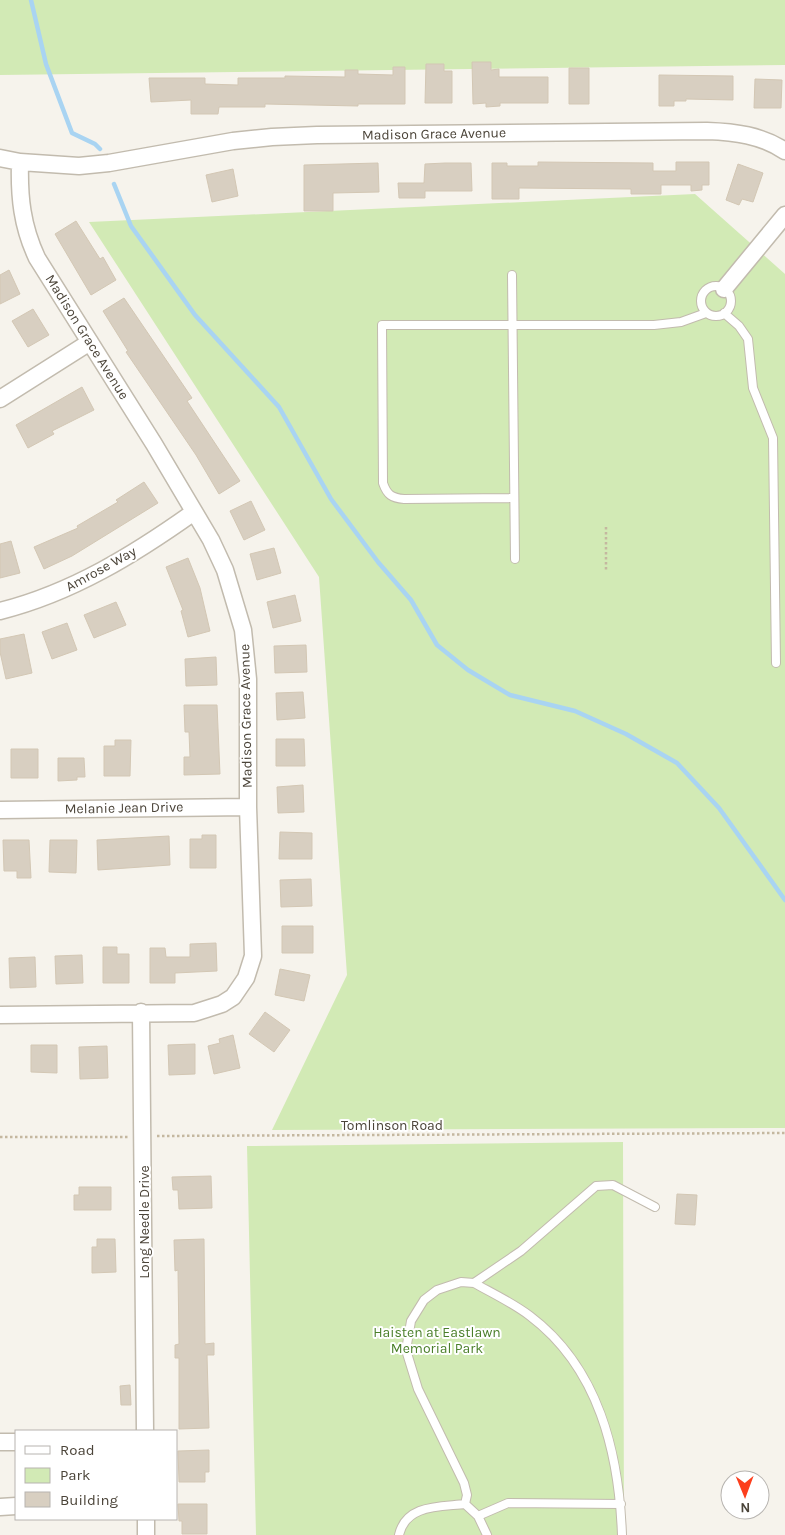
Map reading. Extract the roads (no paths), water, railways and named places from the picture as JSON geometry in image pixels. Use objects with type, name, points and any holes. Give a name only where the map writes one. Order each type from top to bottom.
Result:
[{"type":"street","name":"Madison Grace Avenue","points":[[0,158],[20,162],[79,166],[109,163],[233,141],[318,135],[707,130],[736,132],[760,138],[785,151]]},
{"type":"street","name":"Madison Grace Avenue","points":[[0,1016],[141,1012],[194,1013],[209,1010],[233,997],[246,978],[252,961],[253,942],[248,806],[248,678],[243,630],[225,570],[194,512],[37,258],[29,241],[20,203],[20,162]]},
{"type":"street","points":[[724,289],[785,215]]},
{"type":"street","points":[[0,399],[90,342]]},
{"type":"street","name":"Amrose Way","points":[[0,611],[40,600],[87,580],[194,512]]},
{"type":"street","name":"Melanie Jean Drive","points":[[0,810],[248,806]]},
{"type":"street","name":"Long Needle Drive","points":[[141,1012],[145,1430]]},
{"type":"street","points":[[0,1442],[15,1442]]},
{"type":"street","points":[[0,1507],[15,1506]]},
{"type":"street","points":[[146,1520],[146,1535]]},
{"type":"lane","points":[[512,275],[515,559]]},
{"type":"lane","points":[[513,498],[404,499],[392,497],[388,493],[383,483],[382,325],[669,324],[706,313],[715,316],[724,314],[731,301],[724,289],[714,286],[706,290],[701,304],[706,313]]},
{"type":"lane","points":[[724,314],[738,326],[748,339],[753,388],[773,438],[776,663]]},
{"type":"lane","points":[[474,1283],[521,1251],[596,1186],[613,1185],[655,1207]]},
{"type":"lane","points":[[465,1504],[467,1495],[464,1483],[418,1389],[406,1350],[411,1321],[424,1300],[437,1290],[461,1282],[474,1283],[530,1316],[565,1349],[595,1396],[611,1441],[621,1504],[622,1535]]},
{"type":"lane","points":[[478,1516],[508,1503],[621,1504]]},
{"type":"lane","points":[[398,1535],[406,1519],[422,1508],[465,1504],[478,1516],[487,1535]]},
{"type":"waterway","points":[[31,0],[46,64],[72,133],[95,144],[100,149]]},
{"type":"waterway","points":[[114,184],[131,226],[195,315],[279,407],[331,499],[378,562],[411,600],[437,645],[468,670],[510,695],[575,711],[626,734],[677,763],[719,808],[785,900]]},
{"type":"park label","name":"Haisten at Eastlawn Memorial Park","points":[[437,1340]]}]
